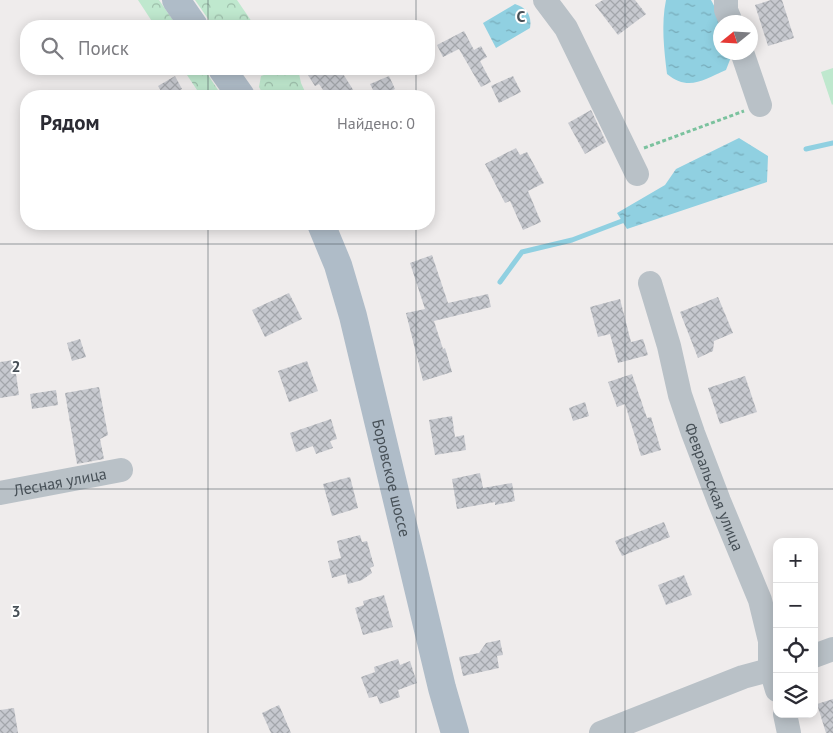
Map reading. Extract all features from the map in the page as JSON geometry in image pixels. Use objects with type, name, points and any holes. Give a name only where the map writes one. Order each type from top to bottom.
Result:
[{"type":"main road","points":[[176,0],[190,20]]},
{"type":"main road","points":[[226,75],[237,90]]},
{"type":"main road","name":"Боровское шоссе","points":[[323,230],[338,265],[353,316],[454,733]]},
{"type":"street","points":[[545,0],[566,28],[632,164]]},
{"type":"street","points":[[726,0],[728,15]]},
{"type":"street","points":[[745,60],[760,105]]},
{"type":"street","name":"Февральская улица","points":[[650,283],[669,346],[680,395],[693,433],[760,600],[770,641],[775,673]]},
{"type":"street","name":"Лесная улица","points":[[0,493],[120,470]]},
{"type":"street","points":[[818,655],[833,649]]},
{"type":"street","points":[[601,733],[743,677],[773,676]]},
{"type":"street","points":[[786,718],[789,733]]},
{"type":"path","points":[[632,164],[760,105]]},
{"type":"green space","points":[[138,0],[159,0],[173,20],[151,20]]},
{"type":"green space","points":[[195,0],[237,0],[251,20],[209,20]]},
{"type":"green space","points":[[833,68],[833,104],[832,105],[821,72]]},
{"type":"green space","points":[[187,75],[208,75],[218,90],[197,90]]},
{"type":"green space","points":[[299,75],[304,90],[261,90],[259,87],[261,76]]},
{"type":"water","points":[[666,0],[711,0],[717,15],[713,15],[713,60],[730,60],[726,70],[703,80],[690,83],[682,82],[667,74],[663,28]]},
{"type":"water","points":[[515,4],[528,13],[530,28],[496,48],[483,23]]},
{"type":"water","points":[[739,138],[768,156],[767,182],[627,229],[617,213],[665,185],[676,169]]},
{"type":"building","points":[[603,0],[635,0],[646,14],[618,35],[595,5]]},
{"type":"building","points":[[771,0],[782,0],[794,38],[768,46],[755,5]]},
{"type":"building","points":[[464,31],[474,50],[481,46],[487,57],[480,61],[491,82],[481,87],[459,49],[443,57],[437,45]]},
{"type":"building","points":[[308,75],[344,75],[353,90],[323,90],[319,84],[315,86]]},
{"type":"building","points":[[175,76],[182,89],[160,90],[158,86]]},
{"type":"building","points":[[389,76],[395,89],[373,90],[370,84]]},
{"type":"building","points":[[513,76],[521,92],[499,103],[491,86]]},
{"type":"building","points":[[591,110],[606,142],[585,154],[568,123]]},
{"type":"building","points":[[516,148],[520,155],[527,152],[544,183],[528,191],[541,222],[523,230],[510,201],[505,203],[485,164]]},
{"type":"building","points":[[432,255],[448,303],[488,294],[491,307],[434,321],[452,372],[423,381],[406,313],[425,309],[410,263]]},
{"type":"building","points":[[289,293],[302,319],[265,337],[252,310]]},
{"type":"building","points":[[718,297],[733,333],[714,341],[713,351],[698,358],[680,312]]},
{"type":"building","points":[[620,299],[631,342],[643,339],[648,355],[618,363],[610,334],[598,337],[590,307]]},
{"type":"building","points":[[80,339],[86,357],[72,361],[67,343]]},
{"type":"building","points":[[14,360],[19,395],[0,398],[0,362]]},
{"type":"building","points":[[307,361],[318,391],[289,402],[278,371]]},
{"type":"building","points":[[632,374],[647,418],[651,417],[661,450],[641,456],[625,404],[617,407],[608,382]]},
{"type":"building","points":[[745,376],[757,412],[720,424],[708,388]]},
{"type":"building","points":[[99,387],[108,435],[100,439],[104,459],[77,464],[65,393]]},
{"type":"building","points":[[56,390],[58,405],[32,409],[30,394]]},
{"type":"building","points":[[585,402],[589,416],[573,421],[569,408]]},
{"type":"building","points":[[452,416],[455,437],[464,435],[466,450],[435,455],[429,420]]},
{"type":"building","points":[[331,419],[337,439],[330,441],[333,448],[316,454],[313,446],[296,452],[290,433]]},
{"type":"building","points":[[480,473],[483,488],[512,483],[515,501],[495,505],[495,502],[457,509],[452,479]]},
{"type":"building","points":[[350,477],[358,508],[332,516],[323,484]]},
{"type":"building","points":[[664,522],[670,537],[622,556],[615,541]]},
{"type":"building","points":[[360,535],[362,542],[367,541],[374,566],[370,568],[372,573],[362,580],[348,584],[346,574],[332,578],[328,561],[341,558],[337,541]]},
{"type":"building","points":[[684,575],[692,595],[666,605],[658,585]]},
{"type":"building","points":[[384,595],[393,627],[363,635],[355,608],[364,605],[363,601]]},
{"type":"building","points":[[500,640],[503,655],[497,656],[499,668],[463,676],[459,657],[479,653],[486,643]]},
{"type":"building","points":[[398,659],[400,665],[410,661],[417,683],[398,690],[400,697],[380,704],[377,696],[369,698],[361,677],[375,672],[374,667]]},
{"type":"building","points":[[833,699],[833,733],[826,733],[818,704]]},
{"type":"building","points":[[279,705],[291,733],[271,733],[262,713]]},
{"type":"building","points":[[14,708],[18,733],[0,733],[0,710]]},
{"type":"waterway","points":[[806,149],[833,143]]},
{"type":"waterway","points":[[500,282],[522,252],[572,240],[622,221]]}]
